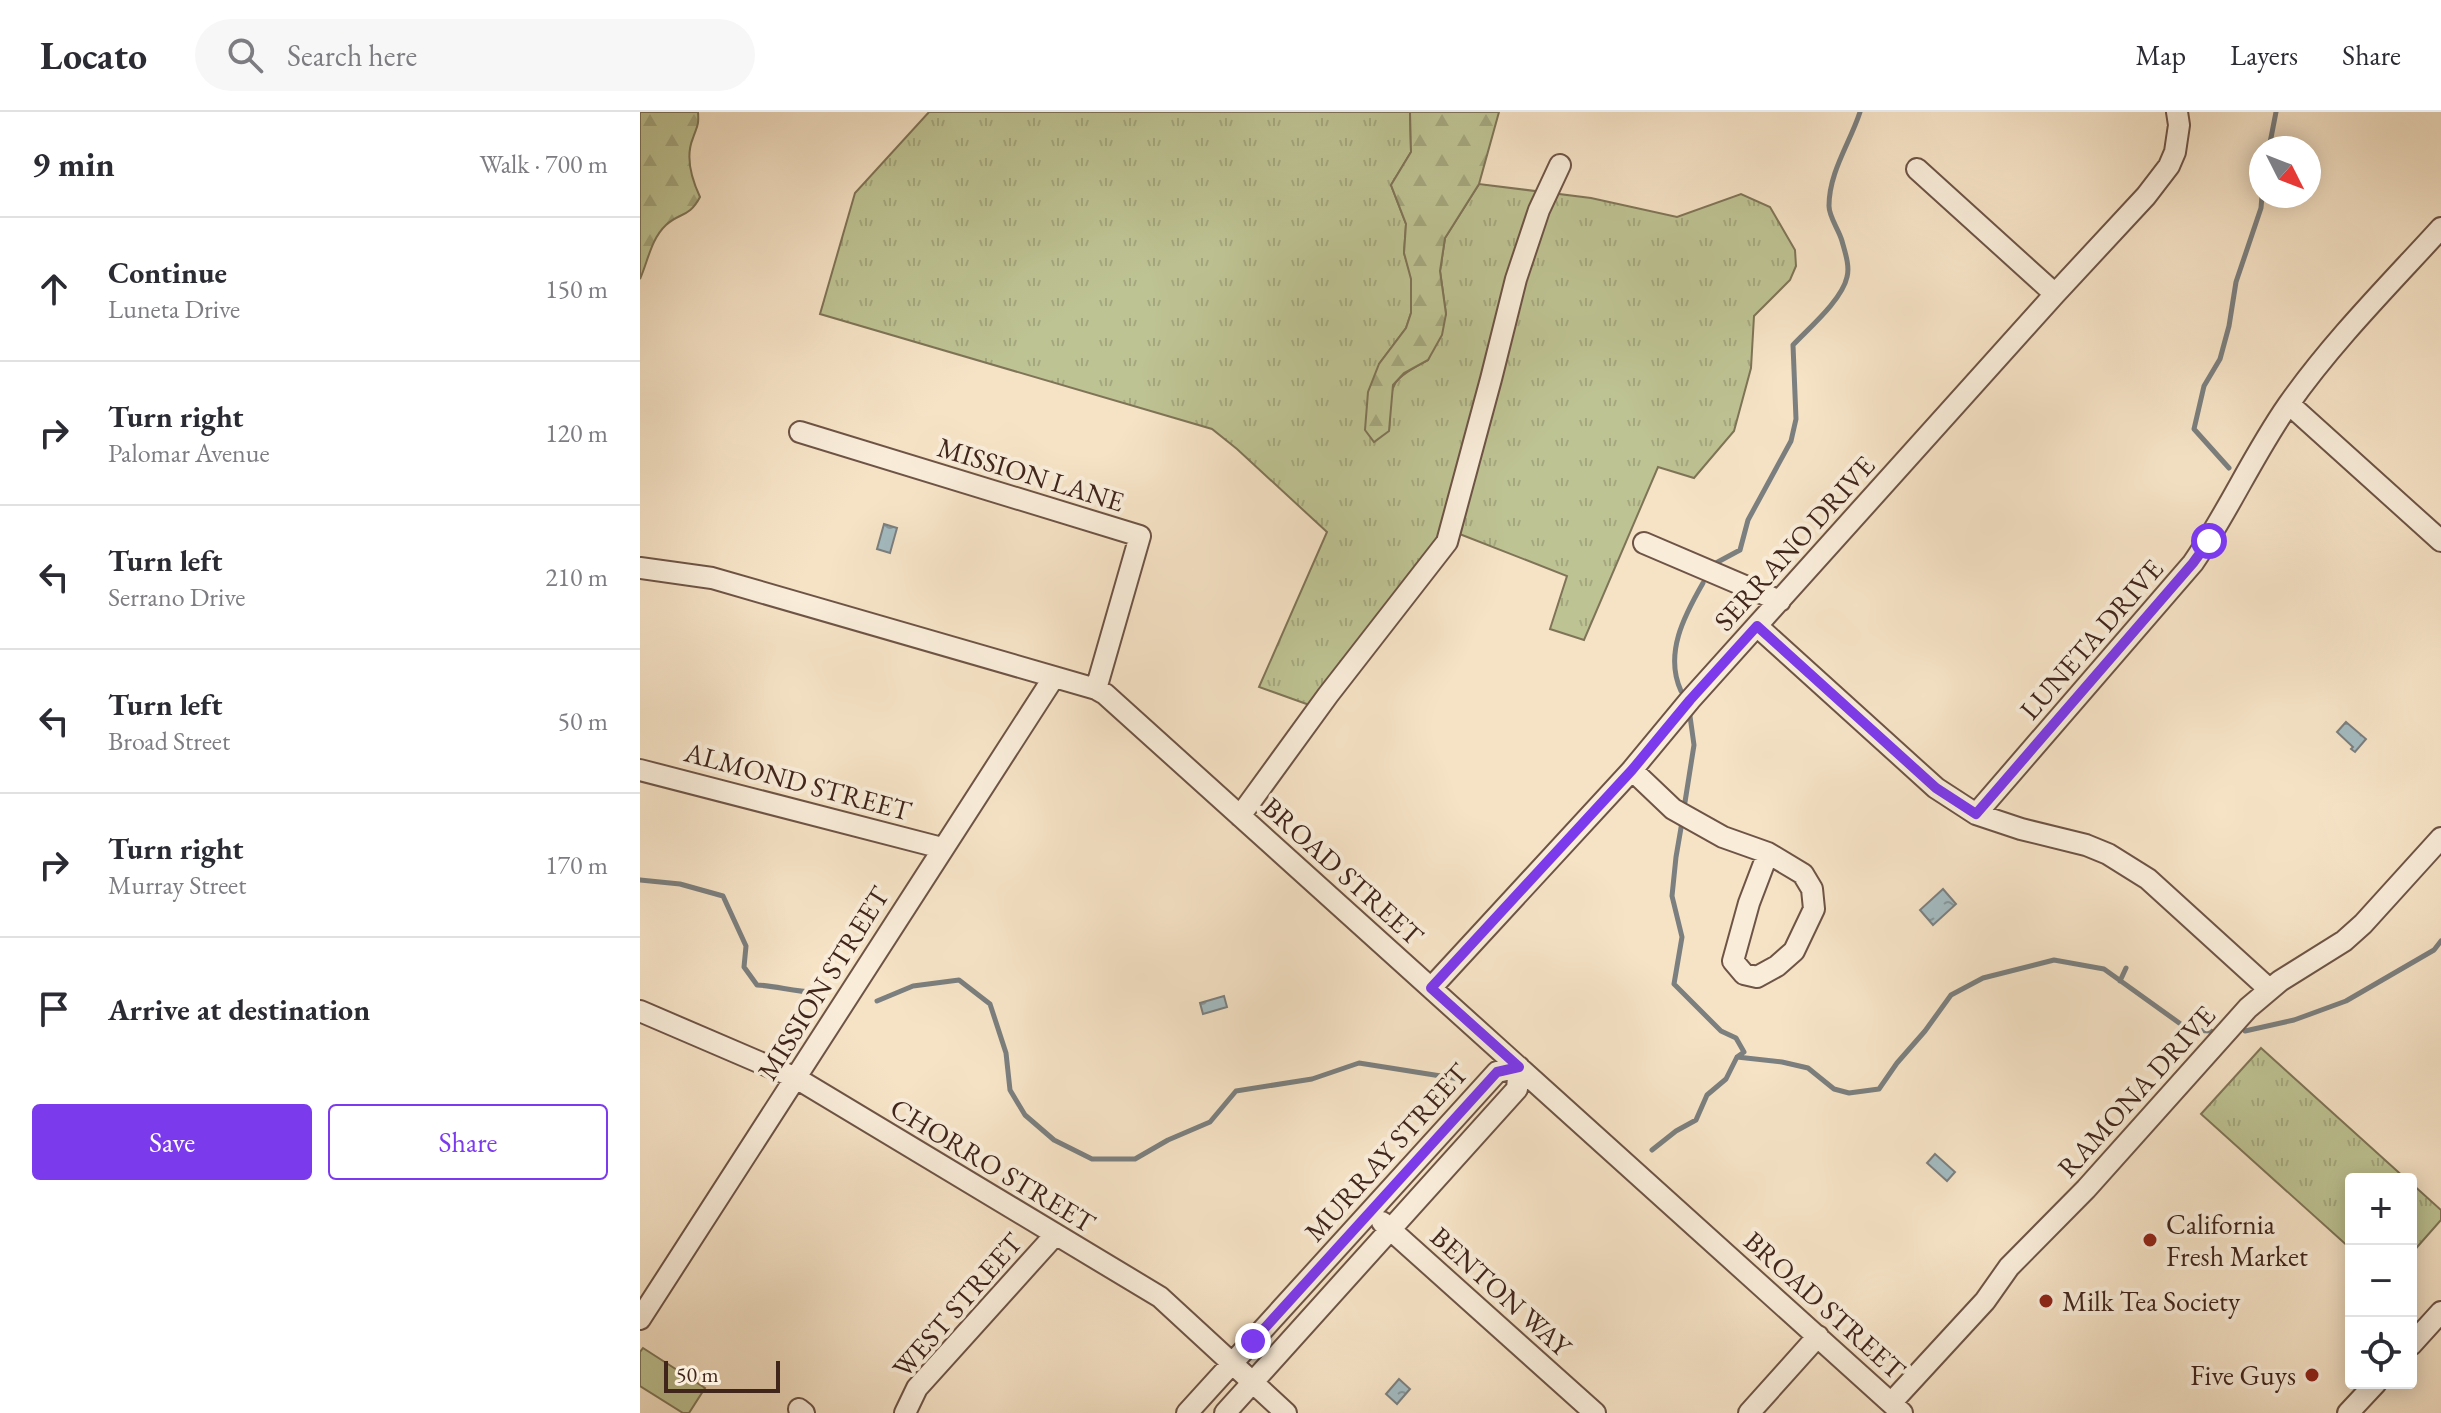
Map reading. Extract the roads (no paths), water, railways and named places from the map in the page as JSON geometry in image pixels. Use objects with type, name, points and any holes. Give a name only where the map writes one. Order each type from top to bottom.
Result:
[{"type":"street","name":"SERRANO DRIVE","points":[[1431,988],[1632,770],[1690,700],[2146,196],[2175,152],[2178,118]]},
{"type":"street","points":[[1240,816],[1328,695],[1447,542],[1516,279],[1539,210],[1560,165]]},
{"type":"street","points":[[1917,169],[2055,294]]},
{"type":"street","name":"LUNETA DRIVE","points":[[1976,814],[2193,563],[2289,404],[2332,349],[2441,228]]},
{"type":"street","points":[[2289,404],[2441,541]]},
{"type":"street","name":"MISSION LANE","points":[[800,432],[1140,536],[1096,689]]},
{"type":"street","points":[[1644,543],[1780,601]]},
{"type":"street","name":"BROAD STREET","points":[[640,568],[712,578],[1096,689],[1897,1408]]},
{"type":"street","points":[[1757,626],[1936,788],[1976,814],[2086,845],[2128,866],[2148,879],[2269,989]]},
{"type":"street","name":"MISSION STREET","points":[[640,1319],[1054,677]]},
{"type":"street","name":"ALMOND STREET","points":[[640,770],[942,848]]},
{"type":"street","points":[[1632,770],[1673,809],[1723,837],[1768,853],[1803,874],[1812,889],[1814,909],[1794,951],[1777,966],[1757,977],[1744,974],[1733,961],[1749,903],[1768,853]]},
{"type":"street","name":"RAMONA DRIVE","points":[[1897,1408],[2009,1267],[2086,1189],[2248,1008],[2269,989],[2344,941],[2441,838]]},
{"type":"street","name":"CHORRO STREET","points":[[640,1011],[796,1078],[1160,1297],[1286,1413]]},
{"type":"street","name":"MURRAY STREET","points":[[1187,1413],[1497,1072],[1519,1067],[1517,1089],[1225,1413]]},
{"type":"street","name":"BENTON WAY","points":[[1370,1211],[1595,1413]]},
{"type":"street","name":"WEST STREET","points":[[905,1413],[917,1388],[1055,1235]]},
{"type":"street","points":[[2417,1338],[2441,1312]]},
{"type":"street","points":[[1749,1413],[1818,1336]]},
{"type":"street","points":[[2348,1413],[2370,1389]]},
{"type":"water","points":[[884,524],[897,528],[890,553],[877,549]]},
{"type":"water","points":[[2346,722],[2366,739],[2355,752],[2337,732]]},
{"type":"water","points":[[1943,889],[1956,904],[1933,925],[1920,910]]},
{"type":"water","points":[[1224,996],[1227,1007],[1203,1014],[1200,1003]]},
{"type":"water","points":[[1935,1154],[1955,1172],[1947,1181],[1927,1163]]},
{"type":"water","points":[[1399,1379],[1410,1389],[1397,1404],[1386,1394]]},
{"type":"waterway","points":[[1714,564],[1740,550],[1748,520],[1791,441],[1796,419],[1793,345],[1832,304],[1847,277],[1846,254],[1829,210],[1830,193],[1836,169],[1860,112]]},
{"type":"waterway","points":[[2271,136],[2276,112]]},
{"type":"waterway","points":[[2229,468],[2194,429],[2204,386],[2220,359],[2236,282],[2261,208]]},
{"type":"waterway","points":[[1681,691],[1676,677],[1675,649],[1683,622],[1703,583]]},
{"type":"waterway","points":[[1685,802],[1694,745],[1689,709]]},
{"type":"waterway","points":[[1652,1150],[1696,1120],[1707,1095],[1726,1079],[1737,1057],[1744,1052],[1736,1038],[1721,1031],[1674,984],[1682,937],[1672,896],[1682,822]]},
{"type":"waterway","points":[[640,880],[680,884],[723,896],[746,946],[744,967],[757,985],[814,992]]},
{"type":"waterway","points":[[2245,1031],[2294,1020],[2346,1001],[2434,950],[2441,941]]},
{"type":"waterway","points":[[1737,1057],[1808,1068],[1834,1089],[1849,1093],[1879,1089],[1951,995],[1983,978],[2054,960],[2104,969],[2189,1030],[2211,1031]]},
{"type":"waterway","points":[[2120,981],[2126,968]]},
{"type":"waterway","points":[[877,1001],[913,986],[959,980],[990,1004],[1006,1053],[1010,1090],[1025,1115],[1054,1140],[1092,1159],[1135,1159],[1168,1140],[1210,1122],[1236,1091],[1312,1079],[1359,1063],[1466,1080]]},
{"type":"place","name":"California Fresh Market","points":[[2150,1240]]},
{"type":"place","name":"Milk Tea Society","points":[[2046,1301]]},
{"type":"place","name":"Five Guys","points":[[2312,1375]]}]
